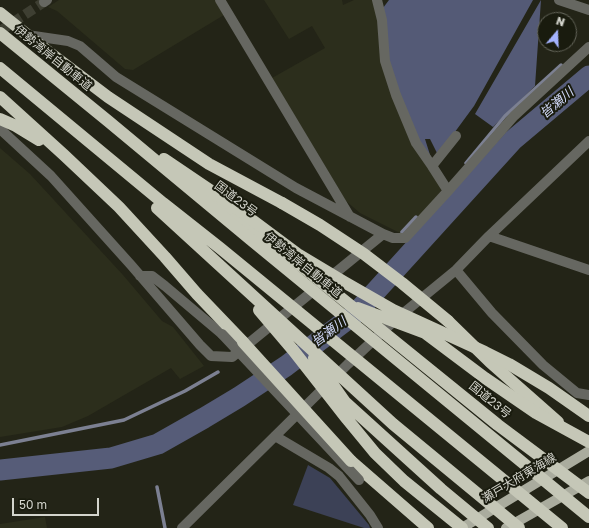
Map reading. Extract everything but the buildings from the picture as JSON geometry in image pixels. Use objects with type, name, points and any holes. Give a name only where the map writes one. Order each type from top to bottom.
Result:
[{"type":"highway","points":[[0,13],[108,97],[209,164],[320,225],[364,254],[448,321],[490,362],[589,450]]},
{"type":"highway","name":"国道23号","points":[[0,28],[189,181],[314,276],[498,425],[589,493]]},
{"type":"highway","name":"伊勢湾岸自動車道","points":[[0,33],[589,517]]},
{"type":"highway","points":[[0,68],[163,203],[226,252],[562,528]]},
{"type":"highway","points":[[0,71],[86,142],[393,424],[519,528]]},
{"type":"highway","points":[[0,97],[119,207],[197,294],[351,460],[428,528]]},
{"type":"highway","points":[[0,119],[16,126],[64,155]]},
{"type":"highway","points":[[108,121],[232,205],[306,259],[393,310],[509,364],[549,388],[589,416]]},
{"type":"highway","points":[[163,203],[188,242],[238,288],[268,320],[375,453],[404,481],[462,528]]},
{"type":"highway","points":[[348,304],[425,333],[485,378],[536,413],[589,442]]},
{"type":"highway","points":[[300,338],[345,402],[441,489],[488,528]]},
{"type":"main road","name":"瀬戸大府東海線","points":[[462,528],[589,450]]},
{"type":"main road","points":[[506,528],[589,481]]},
{"type":"street","points":[[220,0],[350,217]]},
{"type":"street","points":[[377,0],[382,20],[385,62],[396,95],[416,143],[448,191]]},
{"type":"street","points":[[559,0],[589,10]]},
{"type":"street","points":[[27,35],[68,41],[80,46],[116,77],[296,188],[393,238],[405,238],[514,116],[589,47]]},
{"type":"street","points":[[0,129],[51,176],[211,356],[232,358],[383,234]]},
{"type":"street","points":[[432,166],[456,136]]},
{"type":"street","points":[[182,528],[394,320],[456,270],[489,236],[589,141]]},
{"type":"street","points":[[489,236],[589,270]]},
{"type":"street","points":[[456,270],[492,313],[543,365],[577,393],[589,395]]},
{"type":"street","points":[[140,276],[152,276],[222,334],[359,480],[358,488],[372,509],[370,515]]},
{"type":"street","points":[[275,436],[329,468],[339,476],[370,515],[378,528]]},
{"type":"shaded area","points":[[59,0],[215,0],[224,15],[133,70],[125,69],[57,11],[48,7]]},
{"type":"shaded area","points":[[264,0],[342,0],[343,5],[354,0],[374,0],[379,21],[382,59],[441,185],[441,191],[404,235],[360,213],[346,201],[272,78],[325,48],[312,26],[289,39]]},
{"type":"shaded area","points":[[389,0],[533,0],[474,106],[438,155],[430,139],[425,139],[431,158],[420,144],[407,117],[388,58],[383,8]]},
{"type":"shaded area","points":[[541,0],[540,12],[537,12],[537,52],[535,86],[493,127],[475,114]]},
{"type":"shaded area","points":[[0,148],[30,174],[123,275],[162,321],[173,327],[204,366],[180,379],[171,368],[88,416],[62,427],[0,437]]},
{"type":"shaded area","points":[[308,465],[330,478],[370,528],[364,528],[293,505]]},
{"type":"shaded area","points":[[45,517],[47,528],[0,528],[0,524]]},
{"type":"waterway","points":[[466,163],[505,116],[561,65]]},
{"type":"waterway","name":"皆瀬川","points":[[0,470],[111,458],[158,444],[239,397],[286,366],[356,313],[513,140],[589,76]]},
{"type":"waterway","points":[[402,232],[416,217]]},
{"type":"waterway","points":[[0,445],[124,420],[185,391],[218,372]]},
{"type":"waterway","points":[[157,487],[165,528]]},
{"type":"tunnel","points":[[0,31],[44,2]]}]
